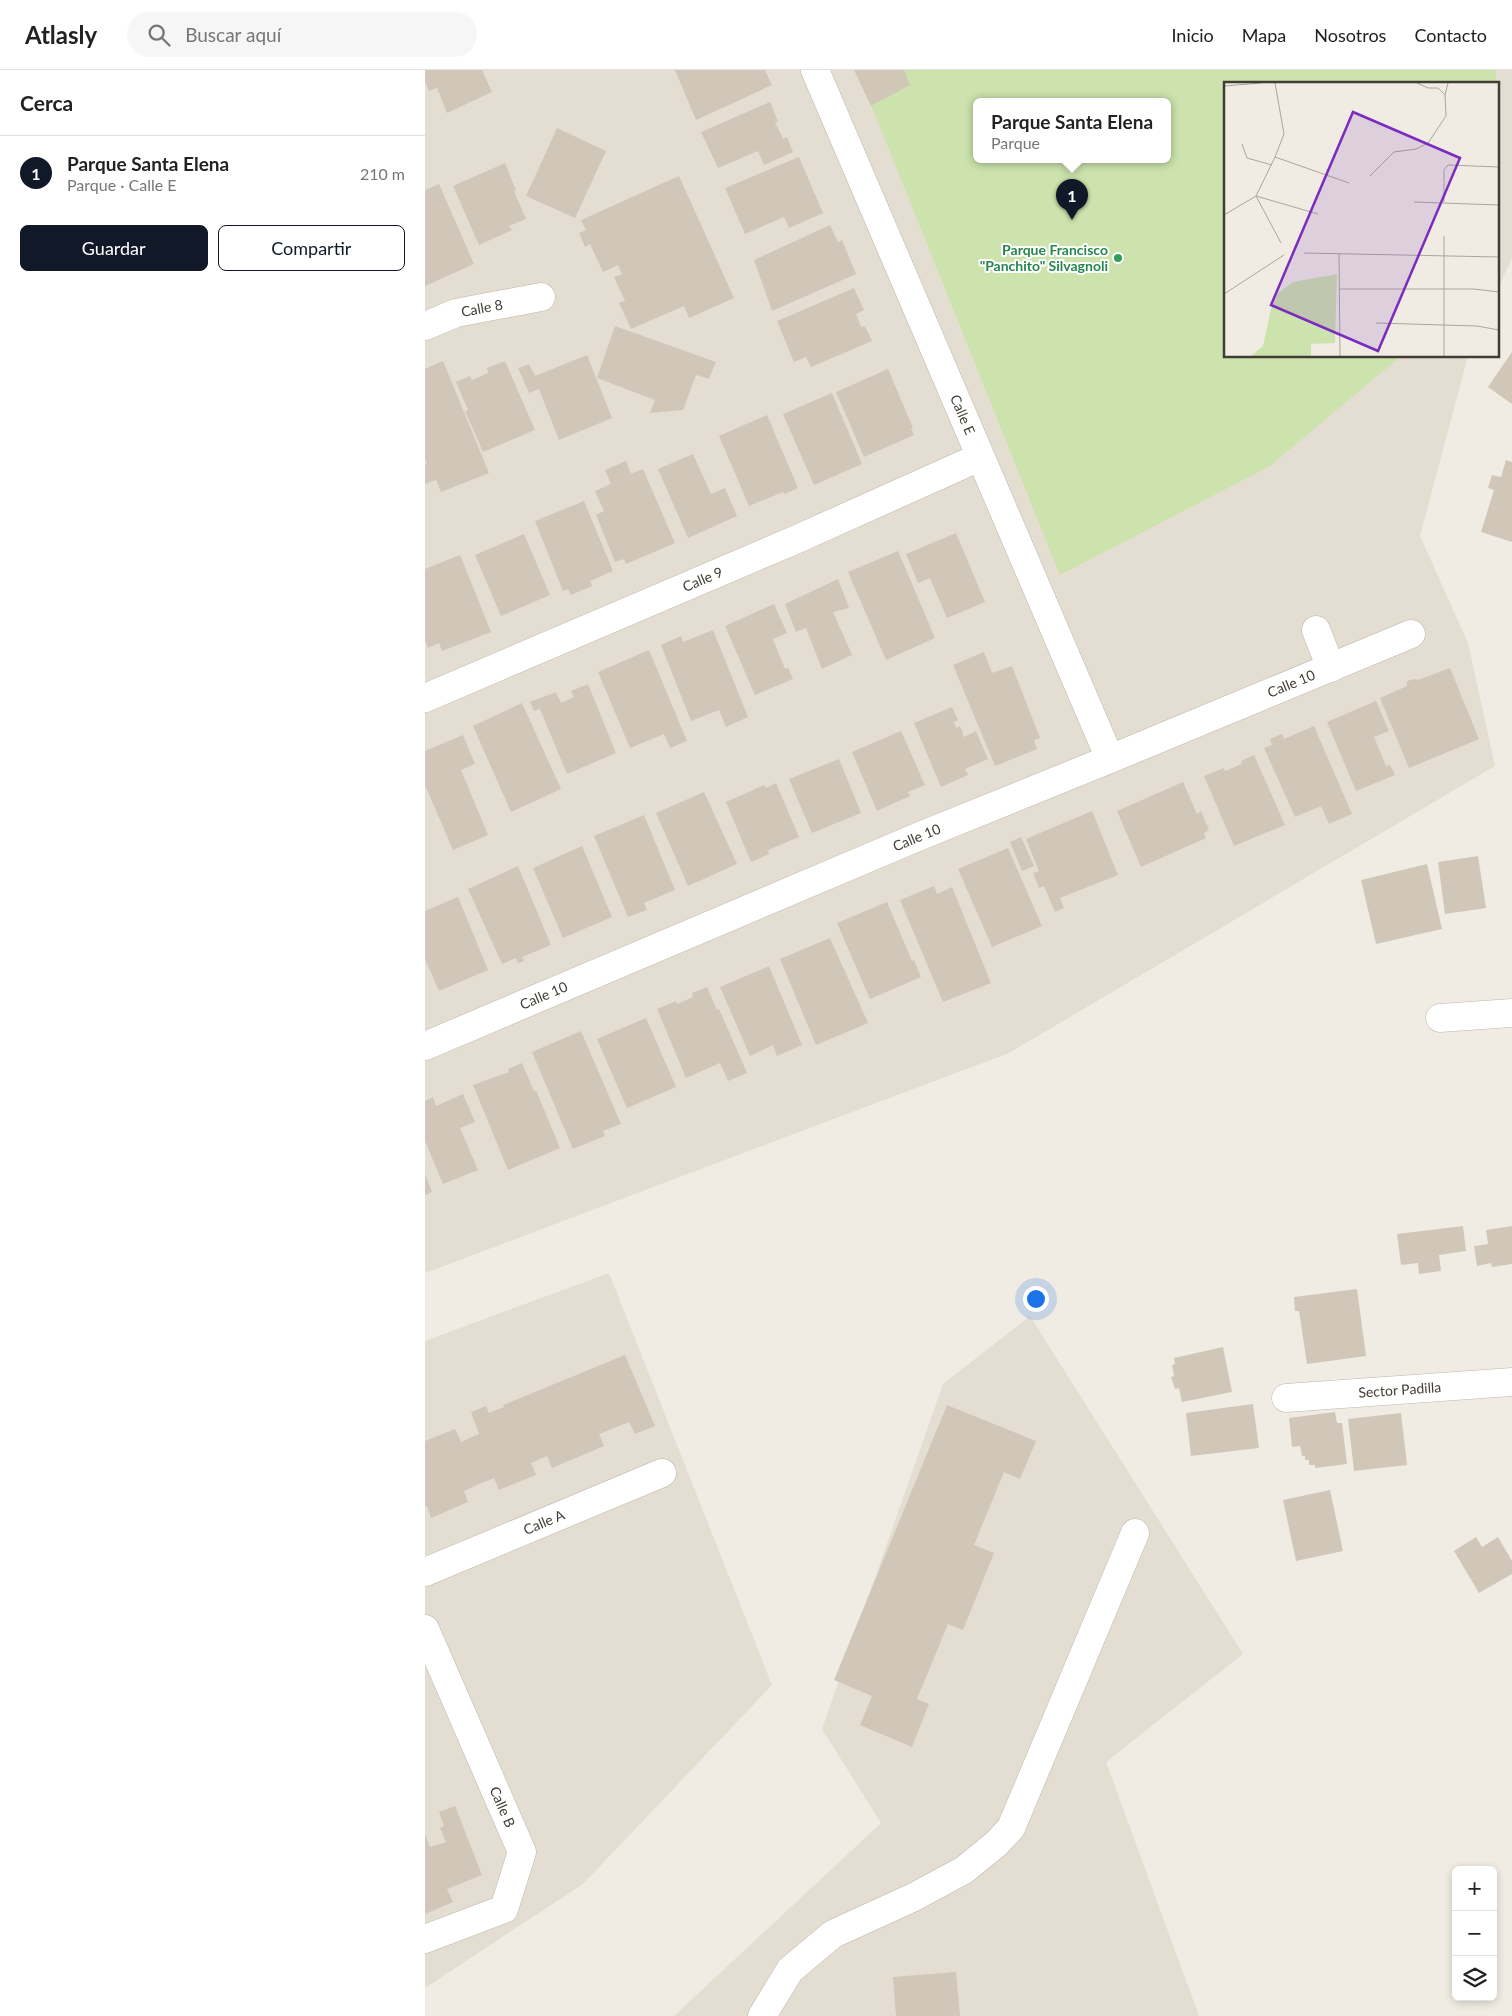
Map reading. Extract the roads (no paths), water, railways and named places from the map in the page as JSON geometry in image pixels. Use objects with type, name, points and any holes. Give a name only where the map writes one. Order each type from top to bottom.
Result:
[{"type":"street","name":"Calle E","points":[[815,70],[1110,759]]},
{"type":"street","name":"Calle 8","points":[[425,326],[456,313],[541,297]]},
{"type":"street","name":"Calle 9","points":[[425,698],[795,540],[980,458]]},
{"type":"street","points":[[1316,630],[1331,668]]},
{"type":"street","name":"Calle 10","points":[[425,1046],[920,836],[1411,634]]},
{"type":"street","points":[[1439,1018],[1512,1014]]},
{"type":"street","name":"Sector Padilla","points":[[1286,1398],[1512,1382]]},
{"type":"street","name":"Calle A","points":[[425,1572],[662,1473]]},
{"type":"street","points":[[762,2016],[790,1970],[833,1934],[914,1897],[964,1870],[996,1844],[1011,1828],[1135,1533]]},
{"type":"street","name":"Calle B","points":[[425,1629],[522,1852],[504,1909],[425,1939]]},
{"type":"place","name":"Parque Santa Elena","points":[[1072,220]]},
{"type":"place","name":"Parque Francisco \"Panchito\" Silvagnoli","points":[[1118,258]]}]
